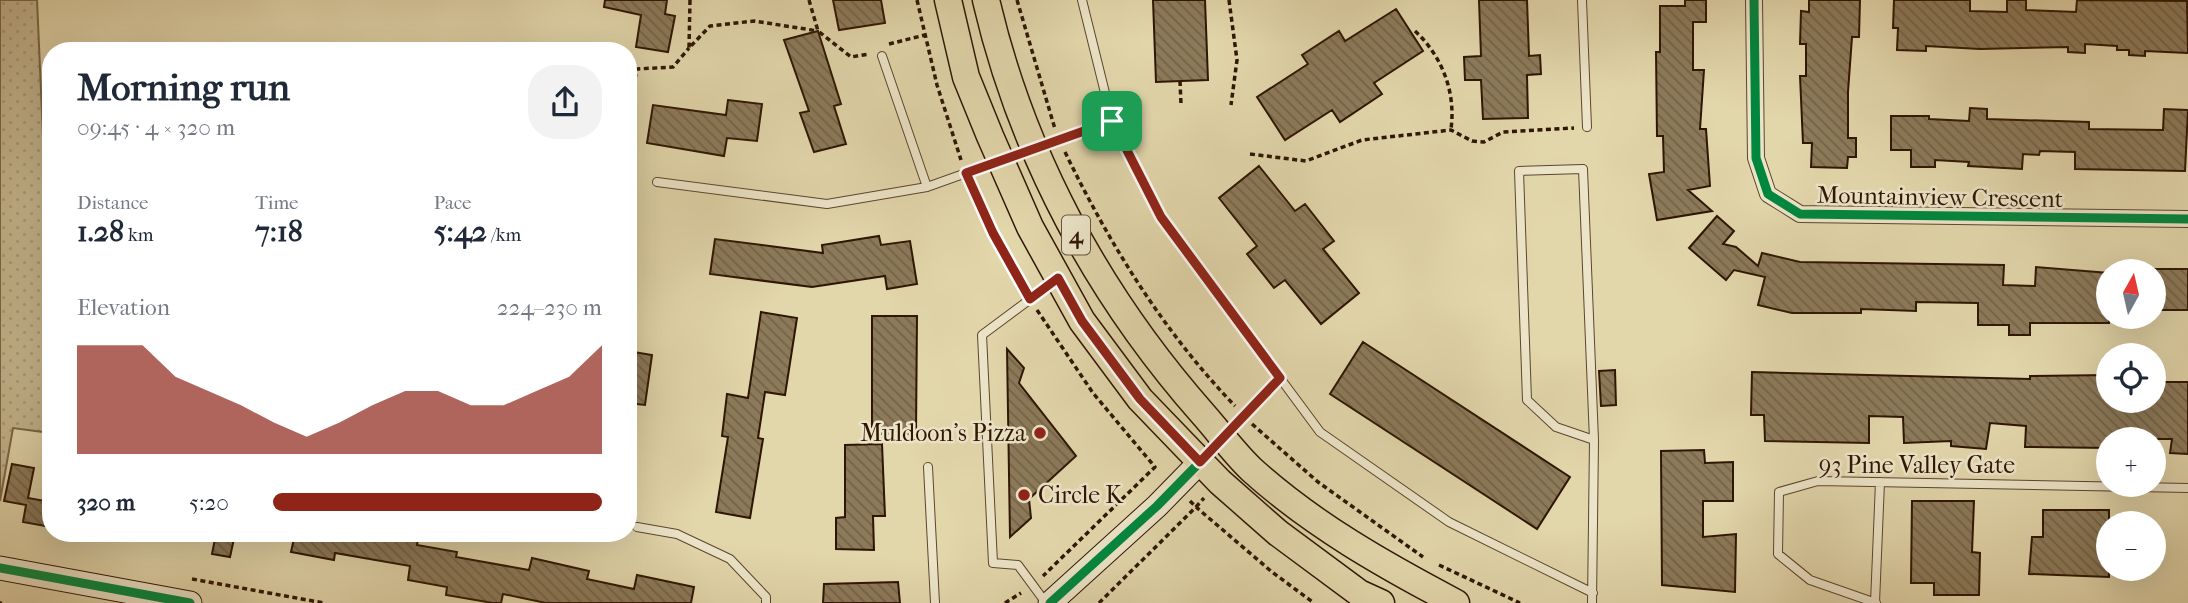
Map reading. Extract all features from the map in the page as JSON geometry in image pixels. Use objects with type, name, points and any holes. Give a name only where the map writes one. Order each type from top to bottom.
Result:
[{"type":"main road","name":"4","points":[[948,0],[966,77],[1000,161],[1030,227],[1082,321],[1140,399],[1200,462],[1278,533],[1359,593],[1381,603]]},
{"type":"main road","name":"4","points":[[986,0],[1001,66],[1046,143],[1063,210],[1114,301],[1169,375],[1251,468],[1295,505],[1377,562],[1456,603]]},
{"type":"street","name":"Mountainview Crescent","points":[[1754,0],[1756,158],[1768,194],[1800,214],[2188,219]]},
{"type":"street","points":[[1048,603],[1157,506],[1200,462]]},
{"type":"street","points":[[0,568],[190,603]]},
{"type":"lane","points":[[1082,0],[1112,121],[1161,217],[1320,432],[1449,523],[1592,598],[1594,440],[1583,169],[1519,171],[1528,400],[1556,426],[1594,440]]},
{"type":"lane","points":[[1582,0],[1587,127]]},
{"type":"lane","points":[[882,56],[927,187]]},
{"type":"lane","points":[[657,182],[827,204],[927,187],[1112,121]]},
{"type":"lane","points":[[1048,603],[1032,587],[1018,565],[993,562],[982,335],[1058,278]]},
{"type":"lane","points":[[1200,462],[1280,378]]},
{"type":"lane","points":[[928,467],[935,603]]},
{"type":"lane","name":"93 Pine Valley Gate","points":[[1875,603],[1810,580],[1778,554],[1779,492],[1818,481],[2188,488]]},
{"type":"lane","points":[[1875,603],[1880,482]]},
{"type":"lane","points":[[637,527],[677,534],[730,559],[766,597],[766,603]]},
{"type":"path","points":[[689,48],[690,0]]},
{"type":"path","points":[[809,0],[818,31]]},
{"type":"path","points":[[917,0],[937,85],[966,173],[993,233],[1030,299],[1093,393],[1155,467],[1032,587],[1004,603]]},
{"type":"path","points":[[1017,0],[1032,58],[1046,143],[1145,298],[1244,416],[1318,482],[1426,559]]},
{"type":"path","points":[[1229,0],[1237,60],[1231,105]]},
{"type":"path","points":[[637,69],[673,67],[710,26],[754,21],[818,31],[851,57],[882,56],[885,46],[925,35]]},
{"type":"path","points":[[1415,31],[1430,46],[1441,67],[1453,102],[1451,130]]},
{"type":"path","points":[[1180,81],[1181,104]]},
{"type":"path","points":[[1250,154],[1306,161],[1362,140],[1451,130],[1472,141],[1484,142],[1503,132],[1587,127]]},
{"type":"path","points":[[1099,603],[1196,507],[1272,572],[1314,603]]},
{"type":"path","points":[[1438,565],[1520,603]]},
{"type":"shaded area","points":[[0,0],[37,0],[42,114],[42,432],[13,428],[0,501]]},
{"type":"building","points":[[605,0],[667,0],[665,14],[675,16],[668,52],[637,47],[641,15],[604,7]]},
{"type":"building","points":[[833,0],[881,0],[885,23],[839,30]]},
{"type":"building","points":[[1153,0],[1205,0],[1208,80],[1156,82]]},
{"type":"building","points":[[1479,0],[1527,0],[1529,56],[1540,55],[1541,74],[1527,75],[1528,118],[1483,119],[1481,80],[1465,80],[1464,57],[1481,56]]},
{"type":"building","points":[[1685,0],[1706,0],[1706,22],[1693,22],[1693,70],[1704,70],[1700,129],[1706,129],[1710,186],[1688,190],[1712,211],[1657,220],[1649,174],[1664,172],[1663,136],[1657,136],[1656,52],[1660,52],[1660,6],[1685,6]]},
{"type":"building","points":[[1809,0],[1860,0],[1859,37],[1852,37],[1848,92],[1848,138],[1856,138],[1856,157],[1848,157],[1847,168],[1811,167],[1812,143],[1803,143],[1800,76],[1806,76],[1806,44],[1800,44],[1801,11],[1809,12]]},
{"type":"building","points":[[1894,0],[1970,0],[1970,11],[2007,12],[2007,0],[2026,0],[2026,10],[2076,12],[2077,0],[2187,1],[2188,53],[2145,51],[2145,56],[2129,55],[2129,50],[2117,50],[2117,46],[2085,44],[2085,53],[2068,52],[2068,47],[1980,49],[1926,46],[1926,51],[1897,50],[1898,28],[1893,28]]},
{"type":"building","points":[[1396,9],[1423,51],[1374,83],[1382,94],[1340,122],[1332,110],[1285,140],[1257,97],[1308,64],[1302,55],[1339,31],[1345,41]]},
{"type":"building","points":[[818,31],[841,104],[834,106],[846,144],[814,152],[800,113],[809,111],[784,40]]},
{"type":"building","points":[[728,100],[762,104],[757,141],[727,138],[724,156],[647,143],[653,105],[726,115]]},
{"type":"building","points":[[1970,108],[1987,109],[1987,119],[2089,122],[2089,129],[2163,130],[2164,109],[2188,110],[2185,171],[2075,169],[2075,152],[2040,151],[2039,155],[2023,154],[2022,169],[1968,166],[1969,162],[1935,160],[1935,167],[1911,167],[1911,150],[1891,150],[1891,116],[1929,116],[1929,119],[1969,121]]},
{"type":"building","points":[[1259,166],[1295,211],[1305,204],[1334,241],[1323,249],[1359,293],[1321,324],[1285,280],[1274,288],[1247,254],[1257,246],[1219,198]]},
{"type":"building","points":[[1717,216],[1734,231],[1723,244],[1736,247],[1758,266],[1762,253],[1800,262],[2004,265],[2003,285],[2035,286],[2036,267],[2096,272],[2096,323],[2030,323],[2030,335],[2009,335],[2009,325],[1978,325],[1978,303],[1916,302],[1916,311],[1861,309],[1861,313],[1792,313],[1758,305],[1765,277],[1734,270],[1726,280],[1689,248]]},
{"type":"building","points":[[879,236],[881,245],[910,241],[917,284],[887,289],[885,276],[812,287],[710,274],[715,239],[823,253],[822,245]]},
{"type":"building","points":[[2166,269],[2188,269],[2188,310],[2166,310]]},
{"type":"building","points":[[761,312],[797,318],[785,395],[765,392],[758,438],[763,439],[750,518],[716,512],[728,437],[722,436],[727,394],[748,398]]},
{"type":"building","points":[[872,316],[917,316],[916,434],[872,434]]},
{"type":"building","points":[[1363,342],[1570,477],[1537,529],[1330,394]]},
{"type":"building","points":[[1007,349],[1024,368],[1019,383],[1076,456],[1029,499],[1031,518],[1010,537]]},
{"type":"building","points":[[637,352],[652,355],[645,405],[637,404]]},
{"type":"building","points":[[1615,370],[1616,405],[1601,406],[1599,371]]},
{"type":"building","points":[[1752,372],[2030,379],[2030,376],[2096,375],[2096,413],[2166,413],[2166,382],[2188,382],[2188,454],[2170,453],[2172,439],[2166,439],[2166,427],[2096,427],[2096,448],[2025,447],[2026,426],[1990,423],[1986,449],[1951,446],[1951,441],[1904,443],[1903,417],[1869,416],[1869,443],[1765,441],[1764,415],[1751,415]]},
{"type":"building","points":[[882,444],[885,516],[873,516],[874,550],[836,549],[836,518],[845,517],[845,445]]},
{"type":"building","points":[[1704,450],[1705,463],[1733,462],[1733,501],[1703,501],[1703,537],[1736,534],[1735,592],[1662,585],[1661,451]]},
{"type":"building","points":[[12,464],[34,468],[28,498],[42,500],[42,525],[23,522],[26,505],[4,501]]},
{"type":"building","points":[[1912,501],[1974,501],[1972,552],[1980,553],[1979,595],[1934,595],[1934,583],[1911,583]]},
{"type":"building","points":[[2043,510],[2109,510],[2096,511],[2096,577],[2029,574],[2032,537],[2043,537]]},
{"type":"building","points":[[214,542],[233,542],[230,557],[212,554]]},
{"type":"building","points":[[293,542],[418,542],[417,545],[457,552],[456,557],[529,570],[532,558],[589,571],[587,579],[634,589],[637,575],[694,587],[691,603],[546,603],[503,594],[501,603],[493,603],[446,595],[447,587],[408,580],[410,566],[335,553],[334,560],[291,552]]},
{"type":"building","points":[[898,582],[900,603],[823,603],[824,584]]},
{"type":"cycle path","points":[[1754,0],[1756,158],[1768,194],[1800,214],[2188,219]]},
{"type":"cycle path","points":[[1050,603],[1157,506],[1200,462]]},
{"type":"cycle path","points":[[0,568],[190,603]]},
{"type":"place","name":"Muldoon's Pizza","points":[[1040,433]]},
{"type":"place","name":"Circle K","points":[[1024,495]]},
{"type":"route","points":[[1112,121],[1161,217],[1280,378],[1200,462],[1140,399],[1082,321],[1058,278],[1030,299],[993,233],[966,173],[1034,146],[1112,121]]}]
